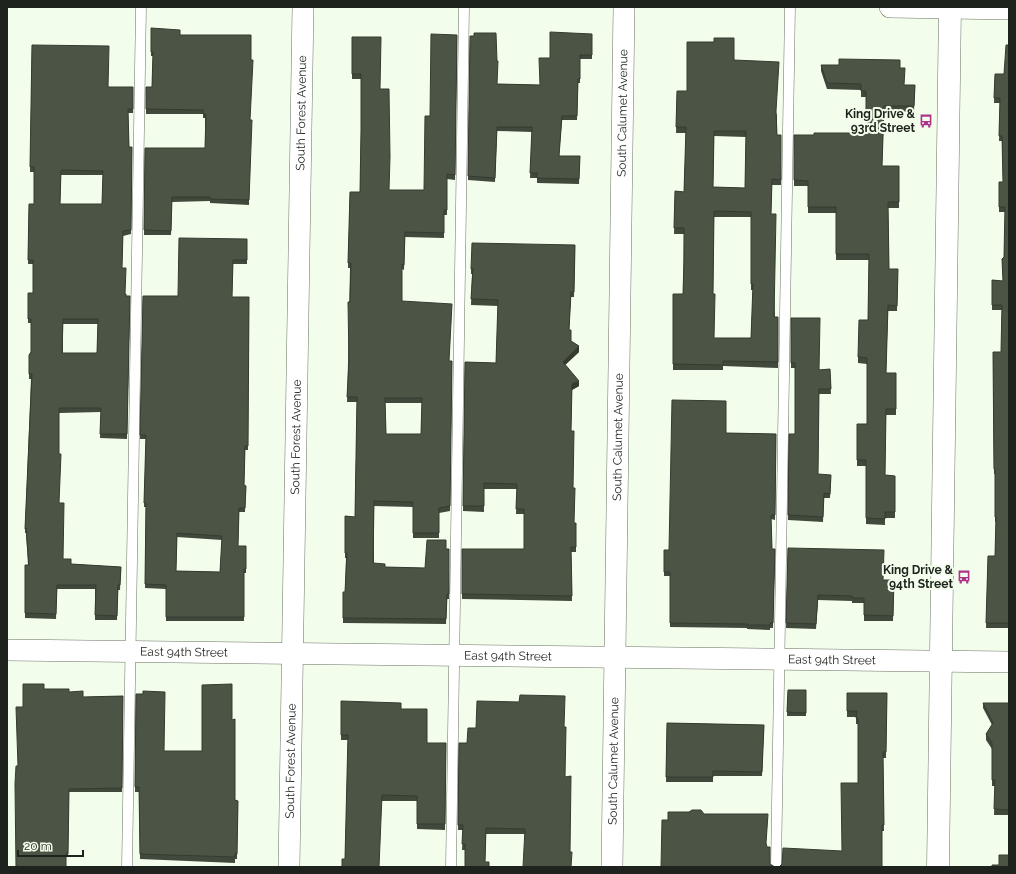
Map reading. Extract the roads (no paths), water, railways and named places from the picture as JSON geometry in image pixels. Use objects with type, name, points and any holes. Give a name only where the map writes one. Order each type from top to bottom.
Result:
[{"type":"street","name":"South Forest Avenue","points":[[289,867],[303,7]]},
{"type":"street","name":"South Calumet Avenue","points":[[612,867],[624,7]]},
{"type":"street","points":[[890,7],[1009,9]]},
{"type":"street","points":[[938,867],[950,7]]},
{"type":"street","name":"East 94th Street","points":[[7,650],[1009,662]]},
{"type":"lane","points":[[127,867],[141,7]]},
{"type":"lane","points":[[451,867],[464,7]]},
{"type":"lane","points":[[776,867],[790,7]]},
{"type":"place","name":"King Drive & 93rd Street","points":[[926,121]]},
{"type":"place","name":"King Drive & 94th Street","points":[[964,577]]}]
